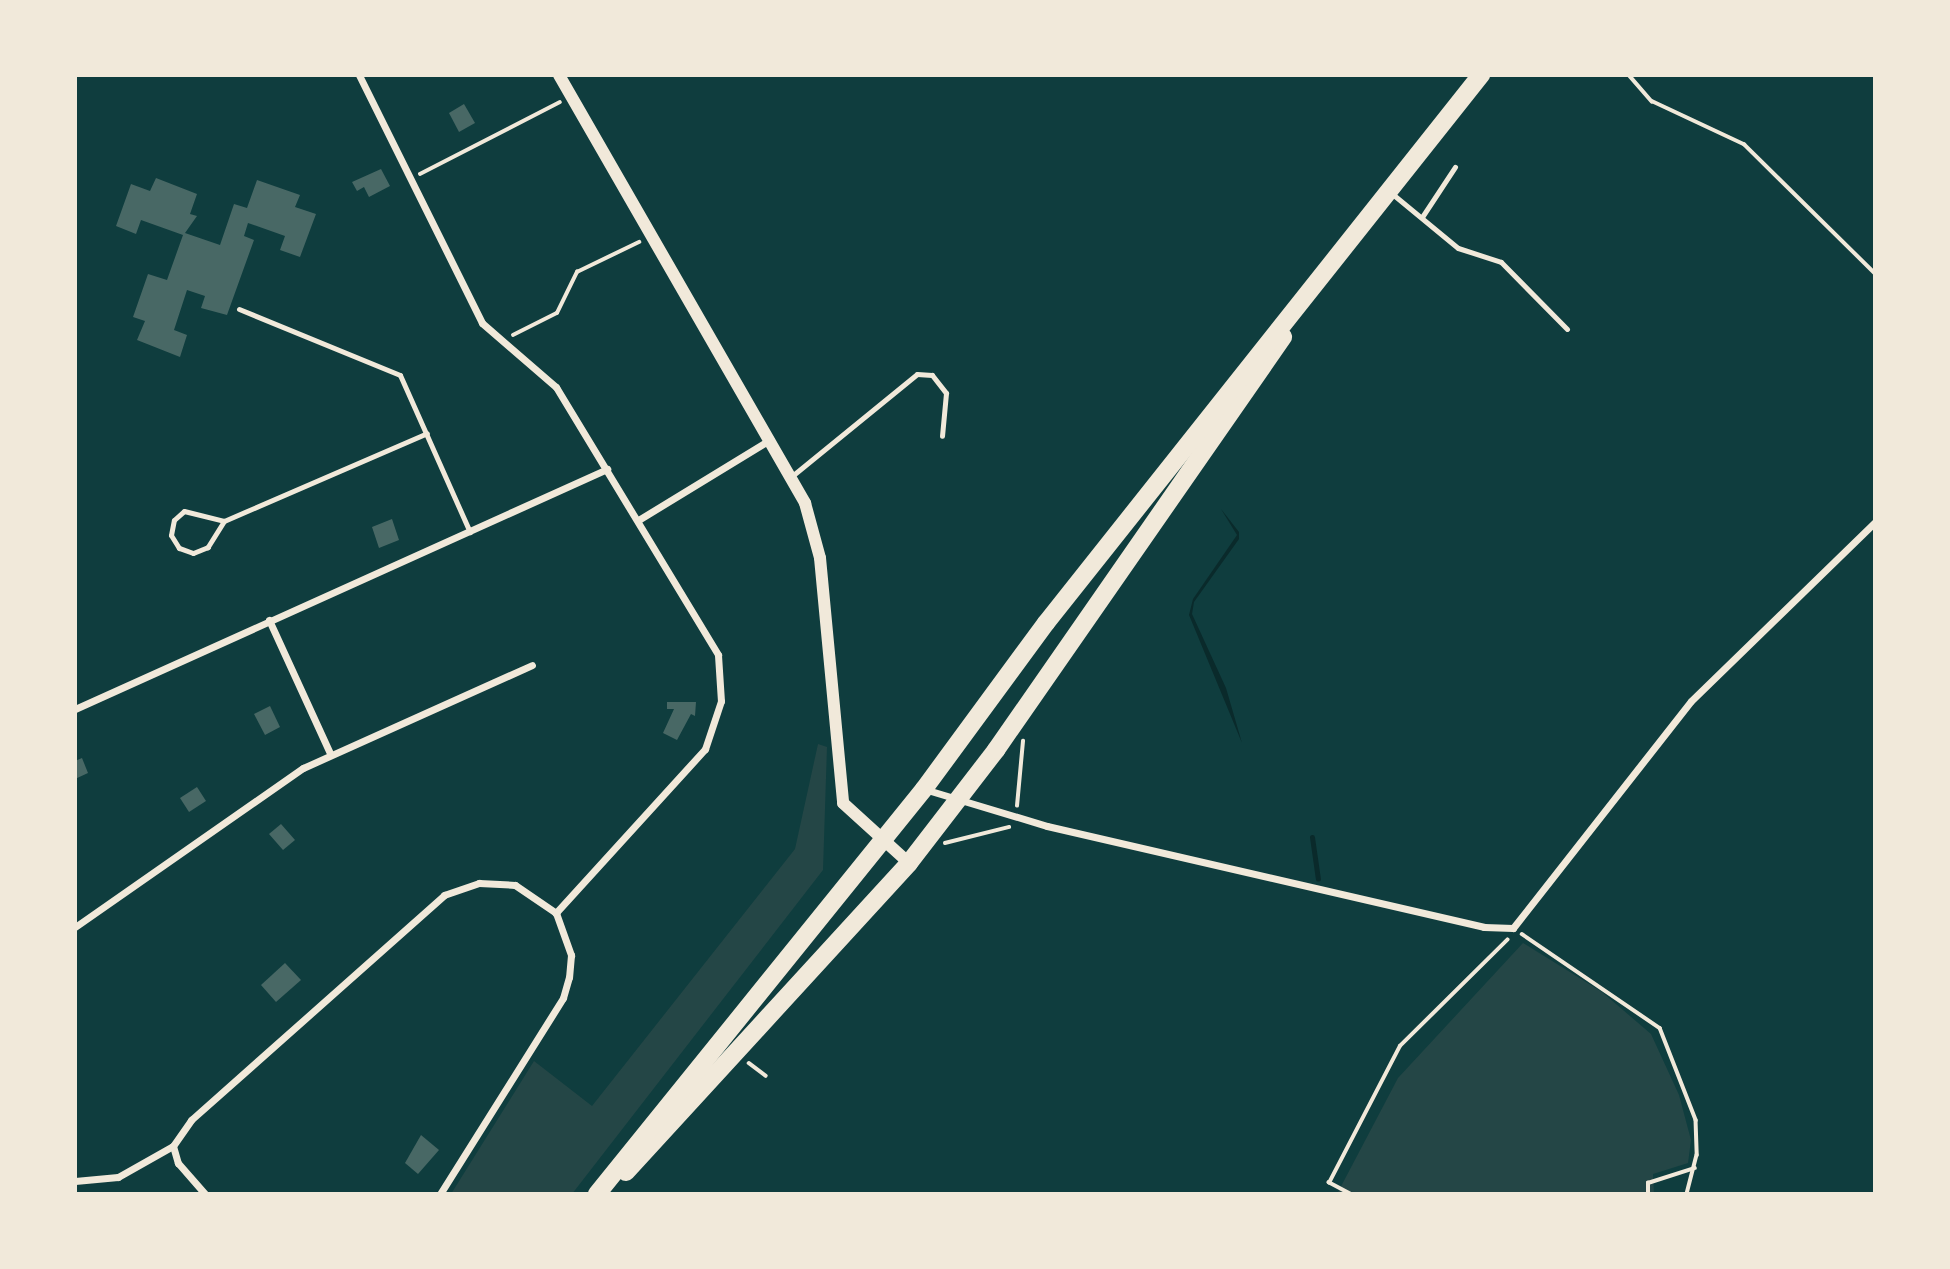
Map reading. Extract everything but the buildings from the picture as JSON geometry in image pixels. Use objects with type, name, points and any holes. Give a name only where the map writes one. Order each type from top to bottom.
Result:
[{"type":"highway","points":[[597,1194],[924,789],[1388,190],[1481,75]]},
{"type":"highway","points":[[605,1194],[909,863],[962,795],[1348,242]]},
{"type":"street","points":[[359,75],[465,295],[500,342],[556,387],[710,636],[722,701],[705,749],[556,913]]},
{"type":"street","points":[[559,75],[792,476],[820,558],[843,803],[880,842],[909,863]]},
{"type":"street","points":[[640,519],[771,438]]},
{"type":"street","points":[[75,709],[607,469]]},
{"type":"street","points":[[924,789],[962,795],[1047,826],[1484,927],[1513,928],[1691,701],[1875,523]]},
{"type":"street","points":[[269,620],[330,753]]},
{"type":"street","points":[[75,928],[330,753],[532,665]]},
{"type":"street","points":[[75,1181],[118,1177],[173,1146],[191,1120],[444,895],[479,883],[515,885],[556,913],[571,955],[563,999],[440,1194]]},
{"type":"street","points":[[173,1146],[182,1170],[205,1194]]},
{"type":"lane","points":[[1422,217],[1455,167]]},
{"type":"lane","points":[[1388,190],[1458,248],[1501,262],[1567,329]]},
{"type":"lane","points":[[239,309],[400,375],[470,532]]},
{"type":"lane","points":[[792,476],[917,374],[932,375],[946,393],[942,436]]},
{"type":"lane","points":[[224,521],[184,511],[174,520],[172,535],[179,548],[193,553],[208,547],[224,521],[427,433]]},
{"type":"path","points":[[1629,75],[1653,101],[1744,144],[1875,272]]},
{"type":"path","points":[[409,179],[571,96]]},
{"type":"path","points":[[500,342],[557,313],[577,272],[653,235]]},
{"type":"path","points":[[1350,1194],[1329,1183],[1400,1046],[1504,947],[1513,928],[1660,1028],[1696,1119],[1695,1168],[1687,1194]]},
{"type":"path","points":[[749,1063],[765,1076]]},
{"type":"path","points":[[1648,1194],[1648,1183],[1695,1168]]},
{"type":"shaded area","points":[[1221,509],[1239,532],[1239,539],[1194,602],[1192,614],[1226,688],[1242,743],[1189,615],[1193,599],[1237,535]]},
{"type":"shaded area","points":[[818,744],[827,747],[823,870],[572,1194],[451,1194],[534,1061],[592,1106],[795,849]]},
{"type":"shaded area","points":[[1523,943],[1602,992],[1651,1034],[1679,1095],[1691,1140],[1688,1163],[1653,1174],[1654,1194],[1337,1194],[1398,1078]]},
{"type":"waterway","points":[[1312,837],[1318,879]]}]
